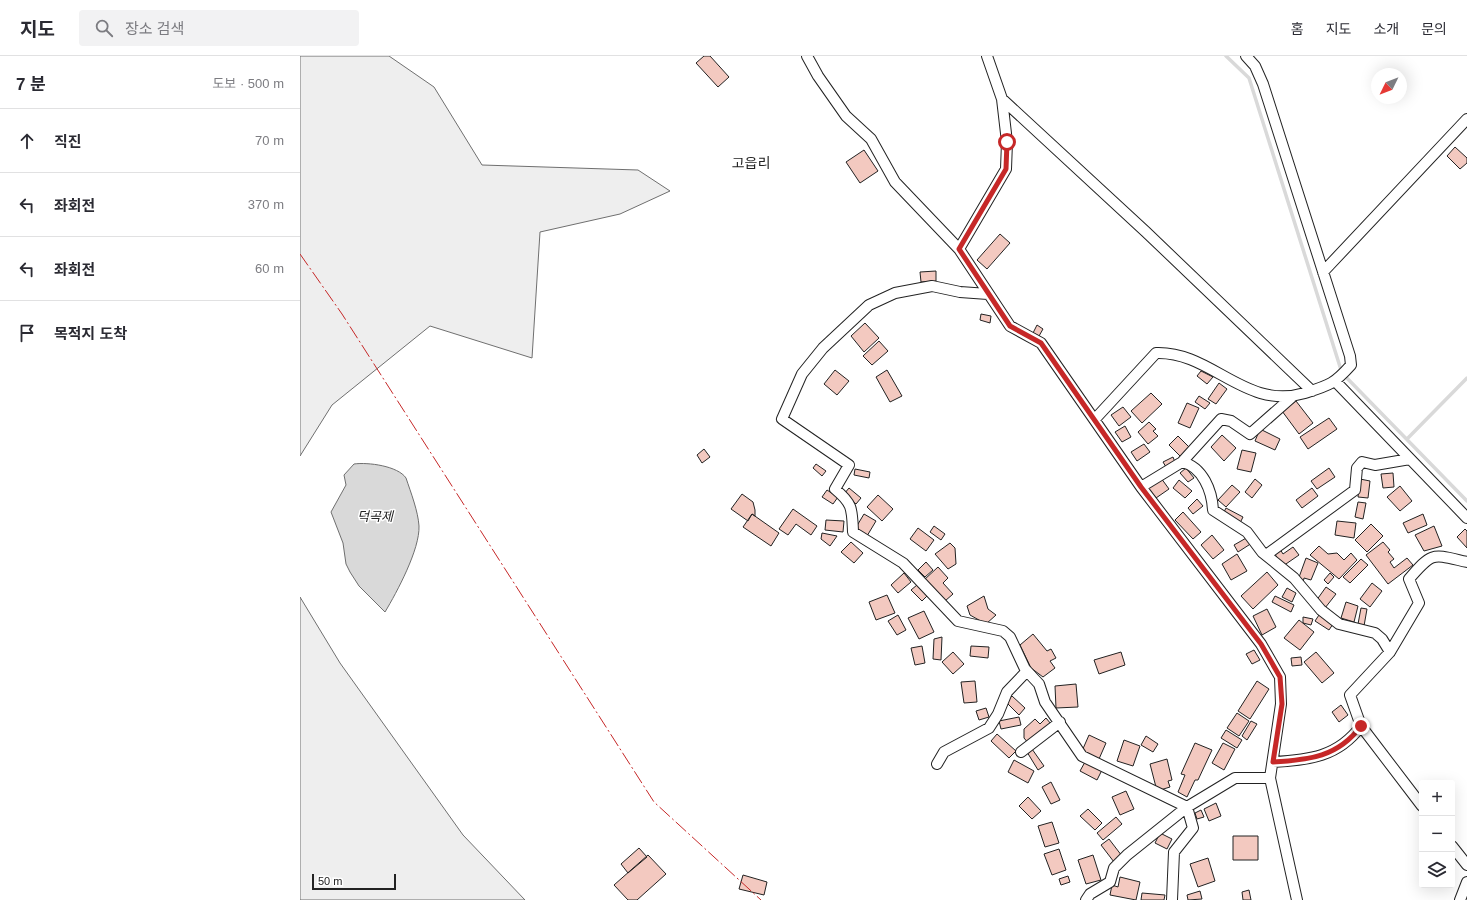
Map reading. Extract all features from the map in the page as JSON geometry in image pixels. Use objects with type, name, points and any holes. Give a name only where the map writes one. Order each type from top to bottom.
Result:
[{"type":"street","points":[[807,56],[818,76],[846,116],[871,139],[894,182],[959,249],[1010,326],[1041,343],[1076,396],[1095,419],[1141,487],[1261,644],[1280,677],[1282,704],[1270,778],[1297,900]]},
{"type":"street","points":[[959,249],[1006,169],[1007,142],[1002,100],[987,56]]},
{"type":"street","points":[[1095,419],[1156,354],[1166,353],[1186,357],[1239,385],[1261,394],[1292,397],[1336,382],[1351,365],[1350,356],[1263,84],[1254,66],[1246,56]]},
{"type":"street","points":[[1002,100],[1146,232],[1312,391]]},
{"type":"street","points":[[1323,272],[1467,119]]},
{"type":"street","points":[[988,294],[960,292],[932,286],[895,293],[869,305],[823,348],[806,369],[782,419],[850,465],[835,489],[848,500],[852,511],[853,532],[903,563],[958,622],[1003,631],[1010,637],[1027,671],[1039,684],[1045,702],[1082,756],[1187,807],[1193,828],[1174,852],[1172,900]]},
{"type":"street","points":[[1336,382],[1467,518]]},
{"type":"street","points":[[1141,487],[1182,462],[1222,419],[1231,421],[1250,434],[1292,397]]},
{"type":"street","points":[[1266,555],[1355,490],[1357,468],[1362,462],[1375,464],[1410,459]]},
{"type":"street","points":[[1182,462],[1188,464],[1202,475],[1213,498],[1213,510],[1247,532],[1266,555],[1294,578],[1321,610],[1339,624],[1375,633],[1390,652]]},
{"type":"street","points":[[1419,802],[1361,726],[1350,695],[1390,652],[1419,603],[1409,579],[1426,559],[1436,555],[1467,562]]},
{"type":"street","points":[[937,764],[944,752],[989,728],[998,714],[1007,692],[1027,671]]},
{"type":"street","points":[[1022,752],[1060,722]]},
{"type":"street","points":[[1273,762],[1300,760],[1329,753],[1351,740],[1361,726]]},
{"type":"street","points":[[1086,900],[1090,894],[1110,882],[1114,868],[1127,855],[1187,807],[1235,778],[1270,778]]},
{"type":"street","points":[[1455,850],[1467,865]]},
{"type":"street","points":[[1460,900],[1467,882]]},
{"type":"shaded area","points":[[300,56],[389,56],[434,87],[482,165],[638,170],[670,191],[620,214],[540,232],[532,358],[430,326],[332,405],[300,456]]},
{"type":"shaded area","points":[[300,597],[340,663],[463,835],[525,900],[300,900]]},
{"type":"water","name":"덕곡제","points":[[354,464],[374,464],[396,470],[402,474],[406,478],[417,514],[419,526],[416,546],[407,570],[385,612],[359,586],[350,572],[346,564],[343,543],[331,512],[346,485],[344,475]]},
{"type":"building","points":[[704,56],[710,56],[729,77],[718,87],[696,63]]},
{"type":"building","points":[[1455,147],[1467,158],[1467,163],[1460,169],[1447,156]]},
{"type":"building","points":[[864,150],[878,171],[860,183],[846,162]]},
{"type":"building","points":[[1000,234],[1010,243],[987,269],[977,260]]},
{"type":"building","points":[[936,271],[936,281],[921,282],[920,272]]},
{"type":"building","points":[[981,314],[991,316],[990,323],[980,320]]},
{"type":"building","points":[[865,323],[879,338],[864,352],[851,336]]},
{"type":"building","points":[[1037,325],[1043,329],[1039,336],[1033,333]]},
{"type":"building","points":[[879,341],[888,351],[872,365],[863,356]]},
{"type":"building","points":[[835,370],[849,381],[837,395],[824,384]]},
{"type":"building","points":[[887,370],[902,396],[890,402],[876,377]]},
{"type":"building","points":[[1201,371],[1213,377],[1207,384],[1197,376]]},
{"type":"building","points":[[1219,383],[1227,389],[1216,404],[1208,399]]},
{"type":"building","points":[[1151,393],[1162,404],[1142,423],[1131,411]]},
{"type":"building","points":[[1199,396],[1210,403],[1205,409],[1195,402]]},
{"type":"building","points":[[1296,401],[1313,423],[1299,434],[1282,411]]},
{"type":"building","points":[[1187,403],[1199,408],[1190,428],[1178,423]]},
{"type":"building","points":[[1123,407],[1131,417],[1119,426],[1111,415]]},
{"type":"building","points":[[1329,418],[1337,429],[1308,449],[1300,437]]},
{"type":"building","points":[[1149,422],[1156,429],[1153,431],[1158,436],[1148,444],[1138,432]]},
{"type":"building","points":[[1125,426],[1131,437],[1122,442],[1115,432]]},
{"type":"building","points":[[1260,429],[1280,439],[1275,450],[1255,441]]},
{"type":"building","points":[[1222,435],[1236,448],[1224,461],[1211,447]]},
{"type":"building","points":[[1178,436],[1190,448],[1181,457],[1169,445]]},
{"type":"building","points":[[1144,444],[1150,452],[1137,461],[1131,452]]},
{"type":"building","points":[[704,449],[710,457],[702,463],[697,455]]},
{"type":"building","points":[[1242,450],[1256,453],[1251,472],[1237,469]]},
{"type":"building","points":[[1173,457],[1175,462],[1166,467],[1163,462]]},
{"type":"building","points":[[816,464],[826,471],[822,476],[813,468]]},
{"type":"building","points":[[1186,468],[1194,478],[1188,482],[1180,473]]},
{"type":"building","points":[[1329,468],[1335,477],[1317,489],[1311,481]]},
{"type":"building","points":[[855,469],[870,472],[869,478],[854,475]]},
{"type":"building","points":[[1393,473],[1394,487],[1383,488],[1381,474]]},
{"type":"building","points":[[1161,478],[1169,489],[1156,498],[1148,488]]},
{"type":"building","points":[[1255,479],[1262,485],[1252,498],[1245,492]]},
{"type":"building","points":[[1360,479],[1370,481],[1368,498],[1358,497]]},
{"type":"building","points":[[1179,480],[1192,491],[1185,498],[1173,488]]},
{"type":"building","points":[[1232,485],[1240,492],[1226,507],[1218,500]]},
{"type":"building","points":[[1400,486],[1412,501],[1400,511],[1387,497]]},
{"type":"building","points":[[849,488],[861,498],[856,504],[844,494]]},
{"type":"building","points":[[1312,488],[1318,496],[1302,508],[1296,500]]},
{"type":"building","points":[[827,490],[838,497],[833,504],[822,497]]},
{"type":"building","points":[[742,494],[753,502],[755,510],[755,516],[752,514],[748,521],[731,509]]},
{"type":"building","points":[[878,495],[893,509],[882,521],[867,507]]},
{"type":"building","points":[[1197,499],[1203,506],[1193,514],[1188,508]]},
{"type":"building","points":[[1358,502],[1366,503],[1363,519],[1355,517]]},
{"type":"building","points":[[1226,508],[1243,517],[1240,523],[1223,514]]},
{"type":"building","points":[[793,509],[817,526],[811,535],[796,524],[788,535],[779,529]]},
{"type":"building","points":[[1183,512],[1201,532],[1193,539],[1175,520]]},
{"type":"building","points":[[752,514],[779,533],[771,546],[743,527]]},
{"type":"building","points":[[864,514],[876,521],[867,536],[855,529]]},
{"type":"building","points":[[1423,514],[1427,525],[1408,533],[1403,523]]},
{"type":"building","points":[[826,520],[844,521],[843,532],[825,530]]},
{"type":"building","points":[[1337,521],[1356,523],[1354,538],[1335,535]]},
{"type":"building","points":[[1371,524],[1383,536],[1367,552],[1355,540]]},
{"type":"building","points":[[934,526],[945,534],[941,540],[930,532]]},
{"type":"building","points":[[1434,526],[1442,546],[1424,551],[1415,535]]},
{"type":"building","points":[[918,528],[934,540],[926,551],[910,539]]},
{"type":"building","points":[[1465,529],[1467,531],[1467,548],[1457,537]]},
{"type":"building","points":[[822,533],[837,536],[830,546],[821,539]]},
{"type":"building","points":[[1212,535],[1224,550],[1213,559],[1201,545]]},
{"type":"building","points":[[1248,537],[1252,543],[1238,552],[1234,545]]},
{"type":"building","points":[[851,542],[863,553],[854,563],[841,552]]},
{"type":"building","points":[[1383,542],[1390,550],[1388,552],[1394,559],[1390,562],[1394,568],[1407,558],[1413,565],[1388,584],[1366,555]]},
{"type":"building","points":[[950,543],[955,548],[956,564],[948,569],[935,554]]},
{"type":"building","points":[[1319,546],[1328,554],[1337,553],[1344,560],[1351,553],[1357,560],[1339,579],[1310,555]]},
{"type":"building","points":[[1293,547],[1299,555],[1283,566],[1274,553],[1280,549],[1283,554]]},
{"type":"building","points":[[1237,554],[1247,571],[1231,580],[1222,564]]},
{"type":"building","points":[[1306,558],[1318,563],[1311,580],[1304,578],[1303,583],[1298,580]]},
{"type":"building","points":[[1361,559],[1368,565],[1350,583],[1343,577]]},
{"type":"building","points":[[926,562],[933,570],[925,577],[918,570]]},
{"type":"building","points":[[938,567],[948,578],[943,583],[953,594],[945,601],[924,580]]},
{"type":"building","points":[[1267,572],[1278,585],[1253,609],[1241,596]]},
{"type":"building","points":[[904,573],[911,582],[898,593],[891,585]]},
{"type":"building","points":[[1330,573],[1334,577],[1328,584],[1324,580]]},
{"type":"building","points":[[1372,583],[1382,591],[1370,607],[1360,599]]},
{"type":"building","points":[[917,585],[927,596],[922,601],[911,590]]},
{"type":"building","points":[[1326,587],[1336,594],[1325,608],[1316,601]]},
{"type":"building","points":[[1287,588],[1296,593],[1292,602],[1282,597]]},
{"type":"building","points":[[887,595],[895,613],[876,620],[869,602]]},
{"type":"building","points":[[984,596],[988,609],[996,615],[986,624],[970,615],[967,606]]},
{"type":"building","points":[[1275,596],[1294,605],[1291,612],[1272,602]]},
{"type":"building","points":[[1346,602],[1358,606],[1354,622],[1341,618]]},
{"type":"building","points":[[1361,608],[1367,609],[1364,626],[1358,624]]},
{"type":"building","points":[[1267,609],[1276,627],[1262,635],[1253,616]]},
{"type":"building","points":[[924,611],[934,632],[919,639],[908,618]]},
{"type":"building","points":[[898,615],[906,630],[897,635],[888,621]]},
{"type":"building","points":[[1319,615],[1333,624],[1329,630],[1315,621]]},
{"type":"building","points":[[1303,617],[1313,619],[1311,625],[1303,623]]},
{"type":"building","points":[[1299,620],[1314,632],[1300,650],[1284,638]]},
{"type":"building","points":[[1033,634],[1047,651],[1051,649],[1056,658],[1050,661],[1055,668],[1043,677],[1031,668],[1020,645]]},
{"type":"building","points":[[942,637],[941,660],[933,659],[934,639]]},
{"type":"building","points":[[922,646],[925,663],[915,665],[911,648]]},
{"type":"building","points":[[971,646],[989,647],[988,658],[970,656]]},
{"type":"building","points":[[1254,650],[1260,660],[1252,664],[1246,654]]},
{"type":"building","points":[[953,652],[964,664],[953,674],[942,662]]},
{"type":"building","points":[[1121,652],[1125,665],[1099,674],[1094,660]]},
{"type":"building","points":[[1316,652],[1334,673],[1322,683],[1304,662]]},
{"type":"building","points":[[1301,657],[1302,665],[1292,666],[1291,658]]},
{"type":"building","points":[[975,681],[977,702],[964,703],[961,682]]},
{"type":"building","points":[[1257,681],[1269,689],[1250,719],[1238,711]]},
{"type":"building","points":[[1076,684],[1078,707],[1056,708],[1055,686]]},
{"type":"building","points":[[1012,696],[1025,708],[1019,715],[1006,702]]},
{"type":"building","points":[[1341,705],[1348,715],[1339,722],[1332,712]]},
{"type":"building","points":[[986,708],[989,717],[979,720],[976,711]]},
{"type":"building","points":[[1237,713],[1249,721],[1239,736],[1227,728]]},
{"type":"building","points":[[1019,717],[1021,725],[1001,729],[999,721]]},
{"type":"building","points":[[1046,718],[1051,724],[1029,744],[1024,738],[1024,729],[1035,719],[1040,724]]},
{"type":"building","points":[[1251,721],[1257,724],[1247,740],[1242,736]]},
{"type":"building","points":[[1226,730],[1242,740],[1237,748],[1221,738]]},
{"type":"building","points":[[997,734],[1016,751],[1009,758],[991,741]]},
{"type":"building","points":[[1089,735],[1106,743],[1099,759],[1082,751]]},
{"type":"building","points":[[1146,736],[1158,744],[1153,752],[1141,745]]},
{"type":"building","points":[[1124,740],[1140,746],[1133,766],[1117,761]]},
{"type":"building","points":[[1195,743],[1212,750],[1198,780],[1195,780],[1187,797],[1178,792],[1185,775],[1181,774]]},
{"type":"building","points":[[1223,743],[1235,749],[1224,770],[1212,763]]},
{"type":"building","points":[[1032,749],[1044,766],[1038,770],[1027,752]]},
{"type":"building","points":[[1167,759],[1172,780],[1168,781],[1170,787],[1157,791],[1150,764]]},
{"type":"building","points":[[1014,760],[1034,771],[1028,783],[1008,772]]},
{"type":"building","points":[[1085,762],[1102,770],[1097,780],[1080,771]]},
{"type":"building","points":[[1051,782],[1060,800],[1051,804],[1042,787]]},
{"type":"building","points":[[1126,791],[1134,809],[1120,815],[1112,797]]},
{"type":"building","points":[[1028,797],[1041,811],[1032,819],[1019,806]]},
{"type":"building","points":[[1216,803],[1221,816],[1209,821],[1204,809]]},
{"type":"building","points":[[1088,809],[1102,823],[1095,830],[1080,816]]},
{"type":"building","points":[[1201,810],[1204,817],[1197,819],[1195,813]]},
{"type":"building","points":[[1116,817],[1122,824],[1103,840],[1097,833]]},
{"type":"building","points":[[1052,822],[1059,843],[1045,847],[1038,826]]},
{"type":"building","points":[[1160,833],[1172,839],[1167,849],[1155,843]]},
{"type":"building","points":[[1233,836],[1258,836],[1258,860],[1233,860]]},
{"type":"building","points":[[1109,839],[1122,856],[1114,862],[1101,845]]},
{"type":"building","points":[[639,848],[647,857],[628,873],[621,864]]},
{"type":"building","points":[[1059,849],[1066,870],[1052,875],[1044,854]]},
{"type":"building","points":[[648,855],[666,874],[637,900],[628,900],[614,885]]},
{"type":"building","points":[[1093,855],[1101,880],[1086,884],[1078,860]]},
{"type":"building","points":[[1208,858],[1215,881],[1198,887],[1190,864]]},
{"type":"building","points":[[743,875],[767,882],[764,895],[739,889]]},
{"type":"building","points":[[1068,876],[1070,882],[1061,885],[1059,879]]},
{"type":"building","points":[[1120,877],[1140,882],[1136,900],[1110,895],[1112,885],[1118,887]]},
{"type":"building","points":[[1249,890],[1251,900],[1243,900],[1242,892]]},
{"type":"building","points":[[1200,891],[1202,899],[1188,900],[1187,895]]},
{"type":"building","points":[[1142,893],[1165,895],[1164,900],[1141,900]]},
{"type":"waterway","points":[[1226,56],[1249,78],[1342,373],[1467,501]]},
{"type":"waterway","points":[[1407,439],[1467,378]]},
{"type":"power","points":[[300,254],[342,314],[654,802],[761,900]]},
{"type":"district","name":"고읍리","points":[[751,163]]},
{"type":"route","points":[[1007,142],[1006,169],[959,249],[1010,326],[1041,343],[1076,396],[1097,422],[1141,487],[1261,644],[1280,677],[1282,704],[1273,762],[1300,760],[1329,753],[1351,740],[1361,726]]}]
